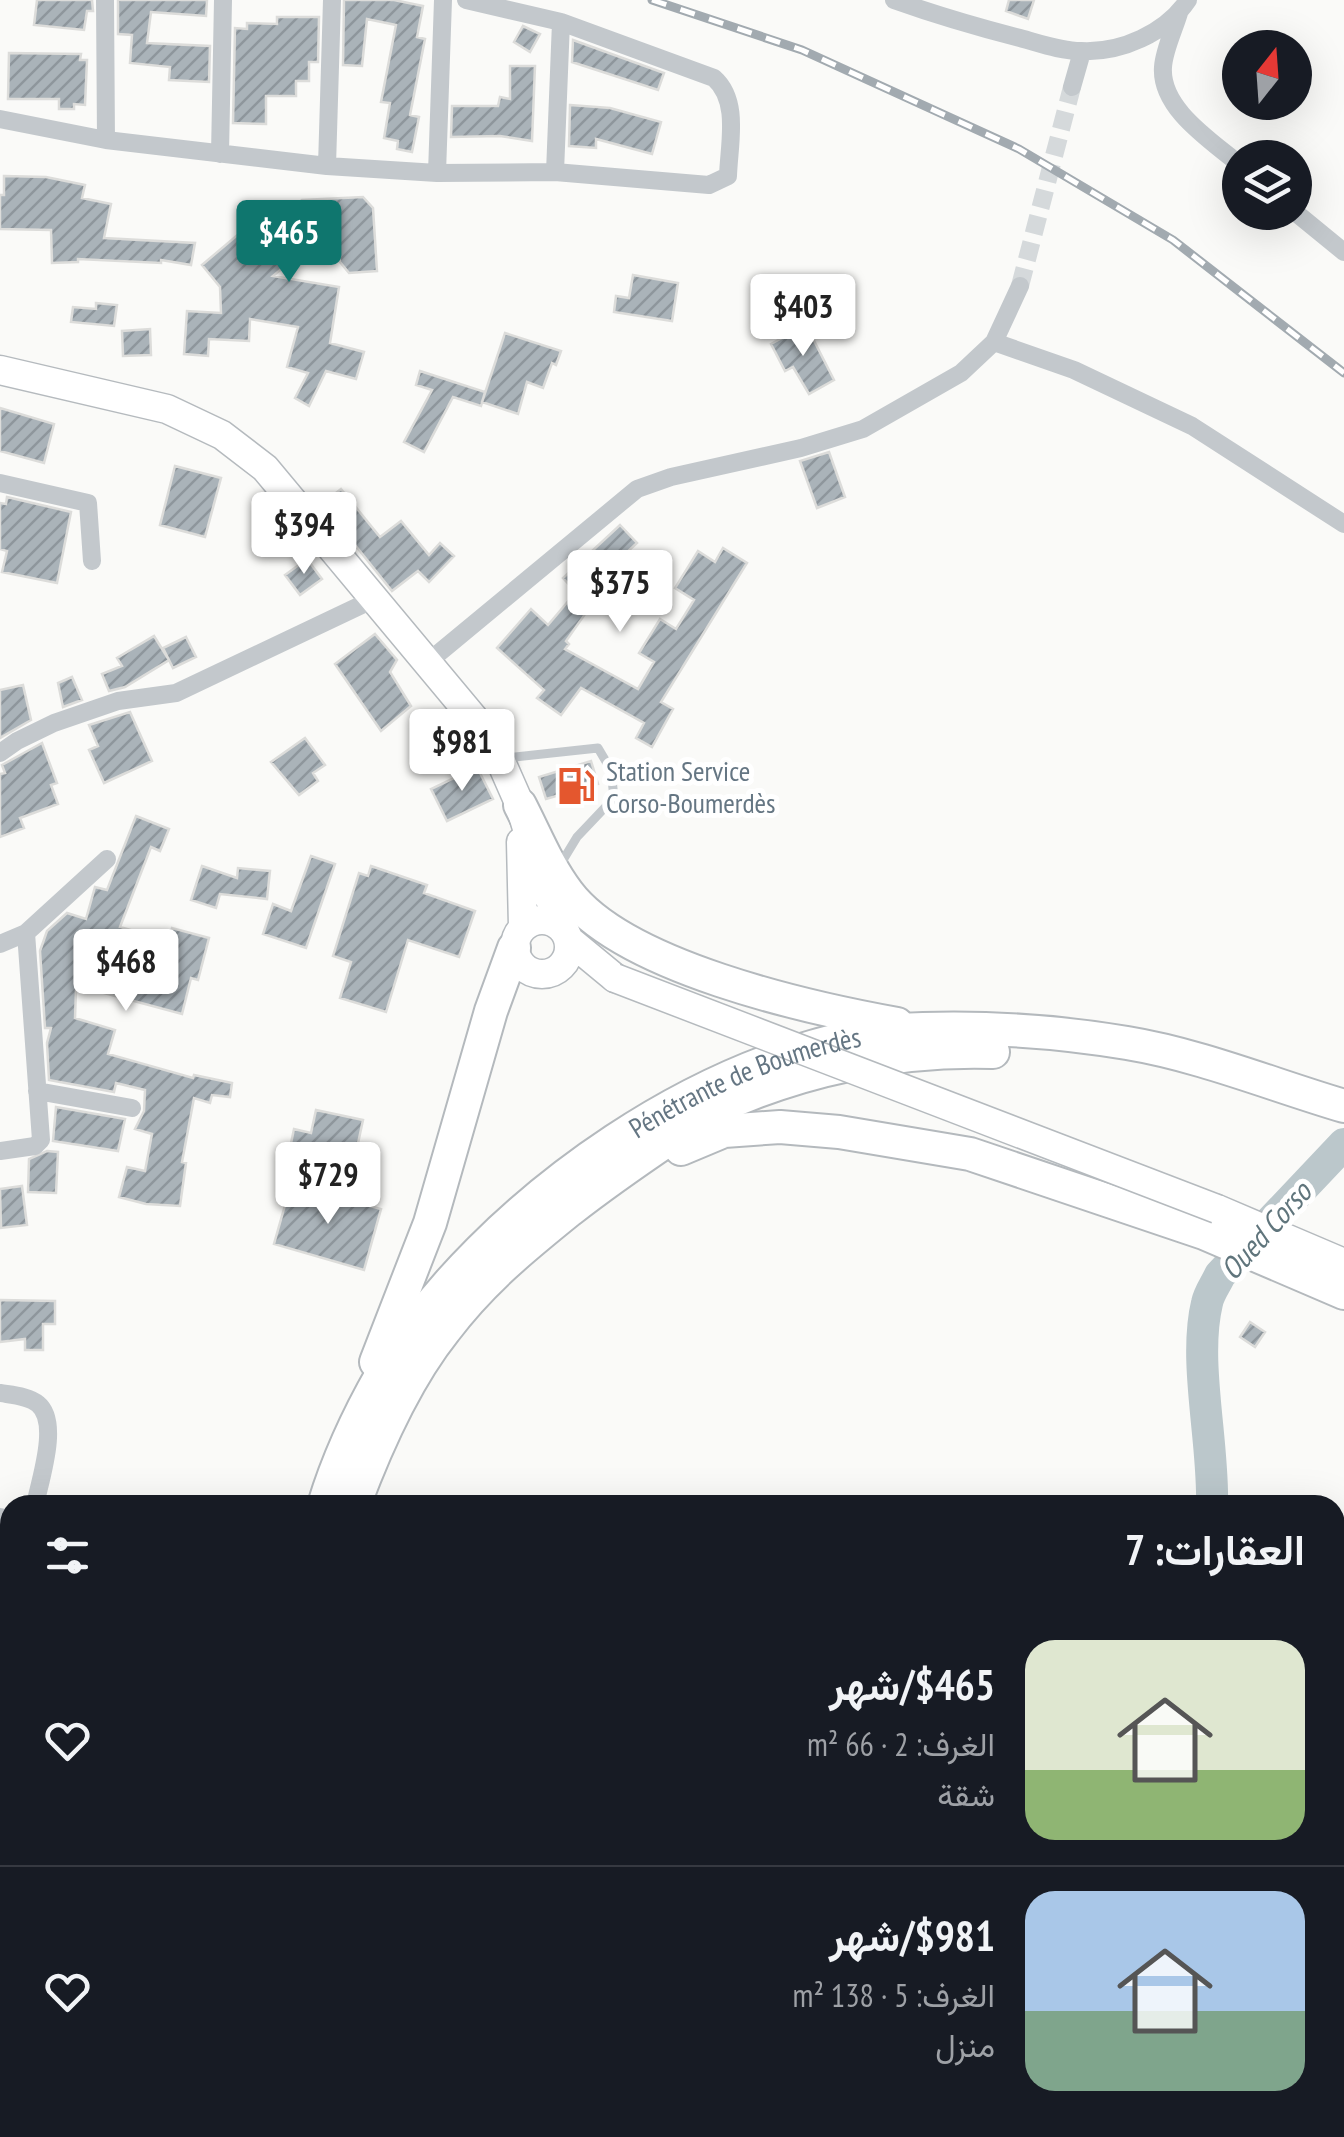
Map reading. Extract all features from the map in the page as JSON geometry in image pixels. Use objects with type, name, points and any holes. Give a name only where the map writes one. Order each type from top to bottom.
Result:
[{"type":"highway","points":[[520,806],[550,880],[594,919],[647,950],[795,1002],[921,1028]]},
{"type":"highway","points":[[338,1459],[430,1223],[490,1011],[519,937]]},
{"type":"highway","name":"Pénétrante de Boumerdès","points":[[327,1495],[338,1459],[383,1372],[423,1317],[475,1257],[574,1168],[661,1109],[763,1062],[828,1044],[921,1028],[1055,1034],[1129,1043],[1344,1106]]},
{"type":"highway","name":"Pénétrante de Boumerdès","points":[[358,1495],[417,1374],[444,1331],[498,1268],[612,1176],[711,1111],[771,1087],[878,1059],[969,1052],[1054,1054],[1181,1076],[1344,1126]]},
{"type":"highway","points":[[498,1268],[662,1158],[697,1140],[752,1127],[839,1132],[970,1154],[1204,1233],[1344,1293]]},
{"type":"main road","points":[[0,370],[167,410],[222,435],[265,468],[491,738],[520,806],[522,966],[539,974],[615,978],[868,1073],[1344,1263]]},
{"type":"main road","points":[[539,974],[558,970],[564,963],[569,940],[550,880]]},
{"type":"main road","points":[[519,937],[545,919],[558,924],[569,940],[615,978]]},
{"type":"street","points":[[105,0],[106,140]]},
{"type":"street","points":[[220,154],[223,0]]},
{"type":"street","points":[[327,166],[332,0]]},
{"type":"street","points":[[436,173],[443,0]]},
{"type":"street","points":[[0,120],[106,140],[327,166],[436,173],[555,172],[709,185],[728,176],[730,100],[725,88],[714,78],[562,22],[466,0]]},
{"type":"street","points":[[894,0],[948,20],[1082,52],[1116,47],[1152,34],[1184,6]]},
{"type":"street","points":[[1184,6],[1163,66],[1165,88],[1185,117],[1222,149]]},
{"type":"street","points":[[555,172],[562,22]]},
{"type":"street","points":[[1072,87],[1082,52]]},
{"type":"street","points":[[1312,226],[1344,252]]},
{"type":"street","points":[[428,662],[637,489],[863,429],[961,373],[994,342],[1020,286]]},
{"type":"street","points":[[994,342],[1074,370],[1192,426],[1344,524]]},
{"type":"street","points":[[0,483],[88,503],[92,561]]},
{"type":"street","points":[[0,753],[16,740],[118,702],[176,694],[374,598]]},
{"type":"street","points":[[0,944],[26,934],[108,860]]},
{"type":"street","points":[[0,1151],[35,1146],[41,1140],[26,934]]},
{"type":"street","points":[[37,1091],[132,1108]]},
{"type":"street","points":[[0,1393],[28,1399],[46,1415],[50,1430],[37,1495]]},
{"type":"lane","points":[[500,759],[598,748],[611,770],[614,798],[578,838],[550,880]]},
{"type":"building","points":[[37,0],[92,0],[93,11],[87,11],[84,30],[34,25]]},
{"type":"building","points":[[118,0],[207,0],[206,16],[151,12],[147,43],[210,46],[209,82],[169,80],[170,67],[130,63],[132,35],[118,34]]},
{"type":"building","points":[[344,0],[394,0],[423,6],[417,37],[425,39],[410,115],[419,117],[412,152],[397,149],[398,141],[384,138],[390,103],[381,102],[396,25],[367,19],[362,66],[343,65]]},
{"type":"building","points":[[1009,0],[1034,0],[1028,19],[1006,11]]},
{"type":"building","points":[[277,17],[319,17],[318,62],[309,62],[309,81],[296,81],[296,96],[266,96],[266,124],[233,123],[235,28],[247,29],[247,23],[277,24]]},
{"type":"building","points":[[523,26],[540,34],[530,52],[514,42]]},
{"type":"building","points":[[573,40],[664,73],[658,90],[572,62]]},
{"type":"building","points":[[9,53],[81,54],[80,60],[87,60],[85,105],[59,109],[59,99],[8,99]]},
{"type":"building","points":[[510,66],[535,66],[532,141],[500,136],[451,137],[452,106],[498,106],[500,97],[510,99]]},
{"type":"building","points":[[570,105],[610,108],[661,122],[652,154],[596,139],[596,148],[569,146]]},
{"type":"building","points":[[4,176],[46,177],[85,185],[82,198],[111,204],[104,238],[195,243],[191,265],[161,260],[78,259],[52,263],[51,230],[0,229]]},
{"type":"building","points":[[363,197],[373,208],[377,271],[349,273],[340,262],[339,250],[302,252],[273,276],[339,287],[330,343],[364,352],[356,379],[326,371],[309,406],[295,398],[308,373],[287,367],[298,327],[250,319],[249,341],[209,339],[208,356],[184,354],[187,311],[221,313],[220,287],[202,265],[260,216],[284,215],[302,200]]},
{"type":"building","points":[[633,275],[678,283],[672,321],[614,312],[616,296],[629,298]]},
{"type":"building","points":[[796,281],[798,305],[782,306],[780,282]]},
{"type":"building","points":[[96,303],[117,305],[114,326],[71,322],[73,307],[96,309]]},
{"type":"building","points":[[806,325],[834,380],[809,394],[793,367],[785,371],[771,344]]},
{"type":"building","points":[[150,329],[151,355],[123,356],[122,331]]},
{"type":"building","points":[[505,333],[561,351],[543,388],[527,382],[518,414],[482,402]]},
{"type":"building","points":[[420,371],[485,392],[481,406],[453,397],[424,452],[404,442],[432,390],[416,385]]},
{"type":"building","points":[[0,408],[54,424],[44,463],[0,451]]},
{"type":"building","points":[[829,452],[845,497],[817,508],[800,461]]},
{"type":"building","points":[[175,466],[221,478],[205,537],[160,525]]},
{"type":"building","points":[[341,489],[380,537],[401,521],[429,555],[440,543],[454,556],[429,582],[418,571],[392,591],[322,504]]},
{"type":"building","points":[[7,497],[71,512],[57,583],[2,572],[7,551],[0,549],[0,503],[6,504]]},
{"type":"building","points":[[620,525],[637,543],[625,554],[637,567],[585,614],[566,641],[569,644],[565,649],[638,689],[654,662],[639,653],[660,619],[676,629],[694,600],[675,588],[698,551],[715,562],[723,548],[747,563],[661,702],[673,709],[652,747],[636,738],[644,723],[581,688],[561,715],[537,698],[544,690],[497,648],[531,609],[548,625],[576,592],[563,578]]},
{"type":"building","points":[[307,559],[322,579],[300,595],[285,575]]},
{"type":"building","points":[[375,634],[397,660],[390,672],[411,706],[381,731],[335,664]]},
{"type":"building","points":[[154,636],[169,660],[125,687],[109,691],[102,674],[122,666],[117,658]]},
{"type":"building","points":[[186,637],[196,657],[173,668],[163,648]]},
{"type":"building","points":[[72,677],[82,700],[63,707],[58,683]]},
{"type":"building","points":[[23,685],[31,720],[0,738],[0,690]]},
{"type":"building","points":[[130,712],[152,761],[104,783],[89,750],[98,746],[89,725]]},
{"type":"building","points":[[305,738],[325,765],[313,773],[318,781],[299,795],[271,762]]},
{"type":"building","points":[[42,743],[57,783],[51,785],[58,804],[20,818],[24,828],[0,837],[0,774],[5,773],[2,765]]},
{"type":"building","points":[[591,761],[598,784],[546,799],[539,777]]},
{"type":"building","points":[[477,767],[493,799],[447,821],[431,789]]},
{"type":"building","points":[[136,816],[169,829],[160,851],[151,847],[120,927],[169,941],[172,928],[209,938],[198,980],[191,978],[182,1014],[93,990],[76,990],[75,1018],[115,1030],[108,1054],[193,1078],[194,1075],[232,1083],[230,1097],[212,1095],[210,1103],[194,1098],[182,1162],[186,1163],[180,1206],[119,1197],[127,1167],[145,1171],[152,1134],[135,1129],[144,1111],[145,1090],[116,1083],[114,1092],[49,1080],[47,1043],[51,1028],[45,1028],[40,951],[47,931],[67,913],[86,919],[95,887],[107,890]]},
{"type":"building","points":[[311,856],[335,864],[306,948],[263,934],[273,904],[291,911]]},
{"type":"building","points":[[202,866],[237,878],[238,868],[270,871],[267,899],[220,894],[216,908],[191,900]]},
{"type":"building","points":[[371,866],[427,885],[424,893],[475,911],[459,957],[408,940],[386,1012],[340,998],[351,962],[333,956],[359,873],[368,876]]},
{"type":"building","points":[[56,1107],[125,1119],[118,1151],[53,1141]]},
{"type":"building","points":[[316,1110],[363,1120],[354,1162],[290,1148],[294,1129],[311,1133]]},
{"type":"building","points":[[47,1151],[58,1152],[56,1193],[28,1192],[29,1159]]},
{"type":"building","points":[[291,1184],[381,1209],[364,1270],[274,1244]]},
{"type":"building","points":[[22,1186],[27,1225],[1,1228],[0,1189]]},
{"type":"building","points":[[0,1300],[55,1301],[55,1324],[43,1324],[43,1350],[25,1350],[25,1339],[0,1342]]},
{"type":"building","points":[[1250,1322],[1265,1332],[1255,1347],[1240,1337]]},
{"type":"waterway","name":"Oued Corso","points":[[1212,1495],[1202,1350],[1208,1299],[1220,1275],[1344,1144]]},
{"type":"tunnel","points":[[1020,286],[1072,87]]},
{"type":"railway","points":[[652,0],[802,50],[1019,149],[1173,240],[1344,373]]},
{"type":"place","name":"Station Service Corso-Boumerdès","points":[[576,786]]}]
